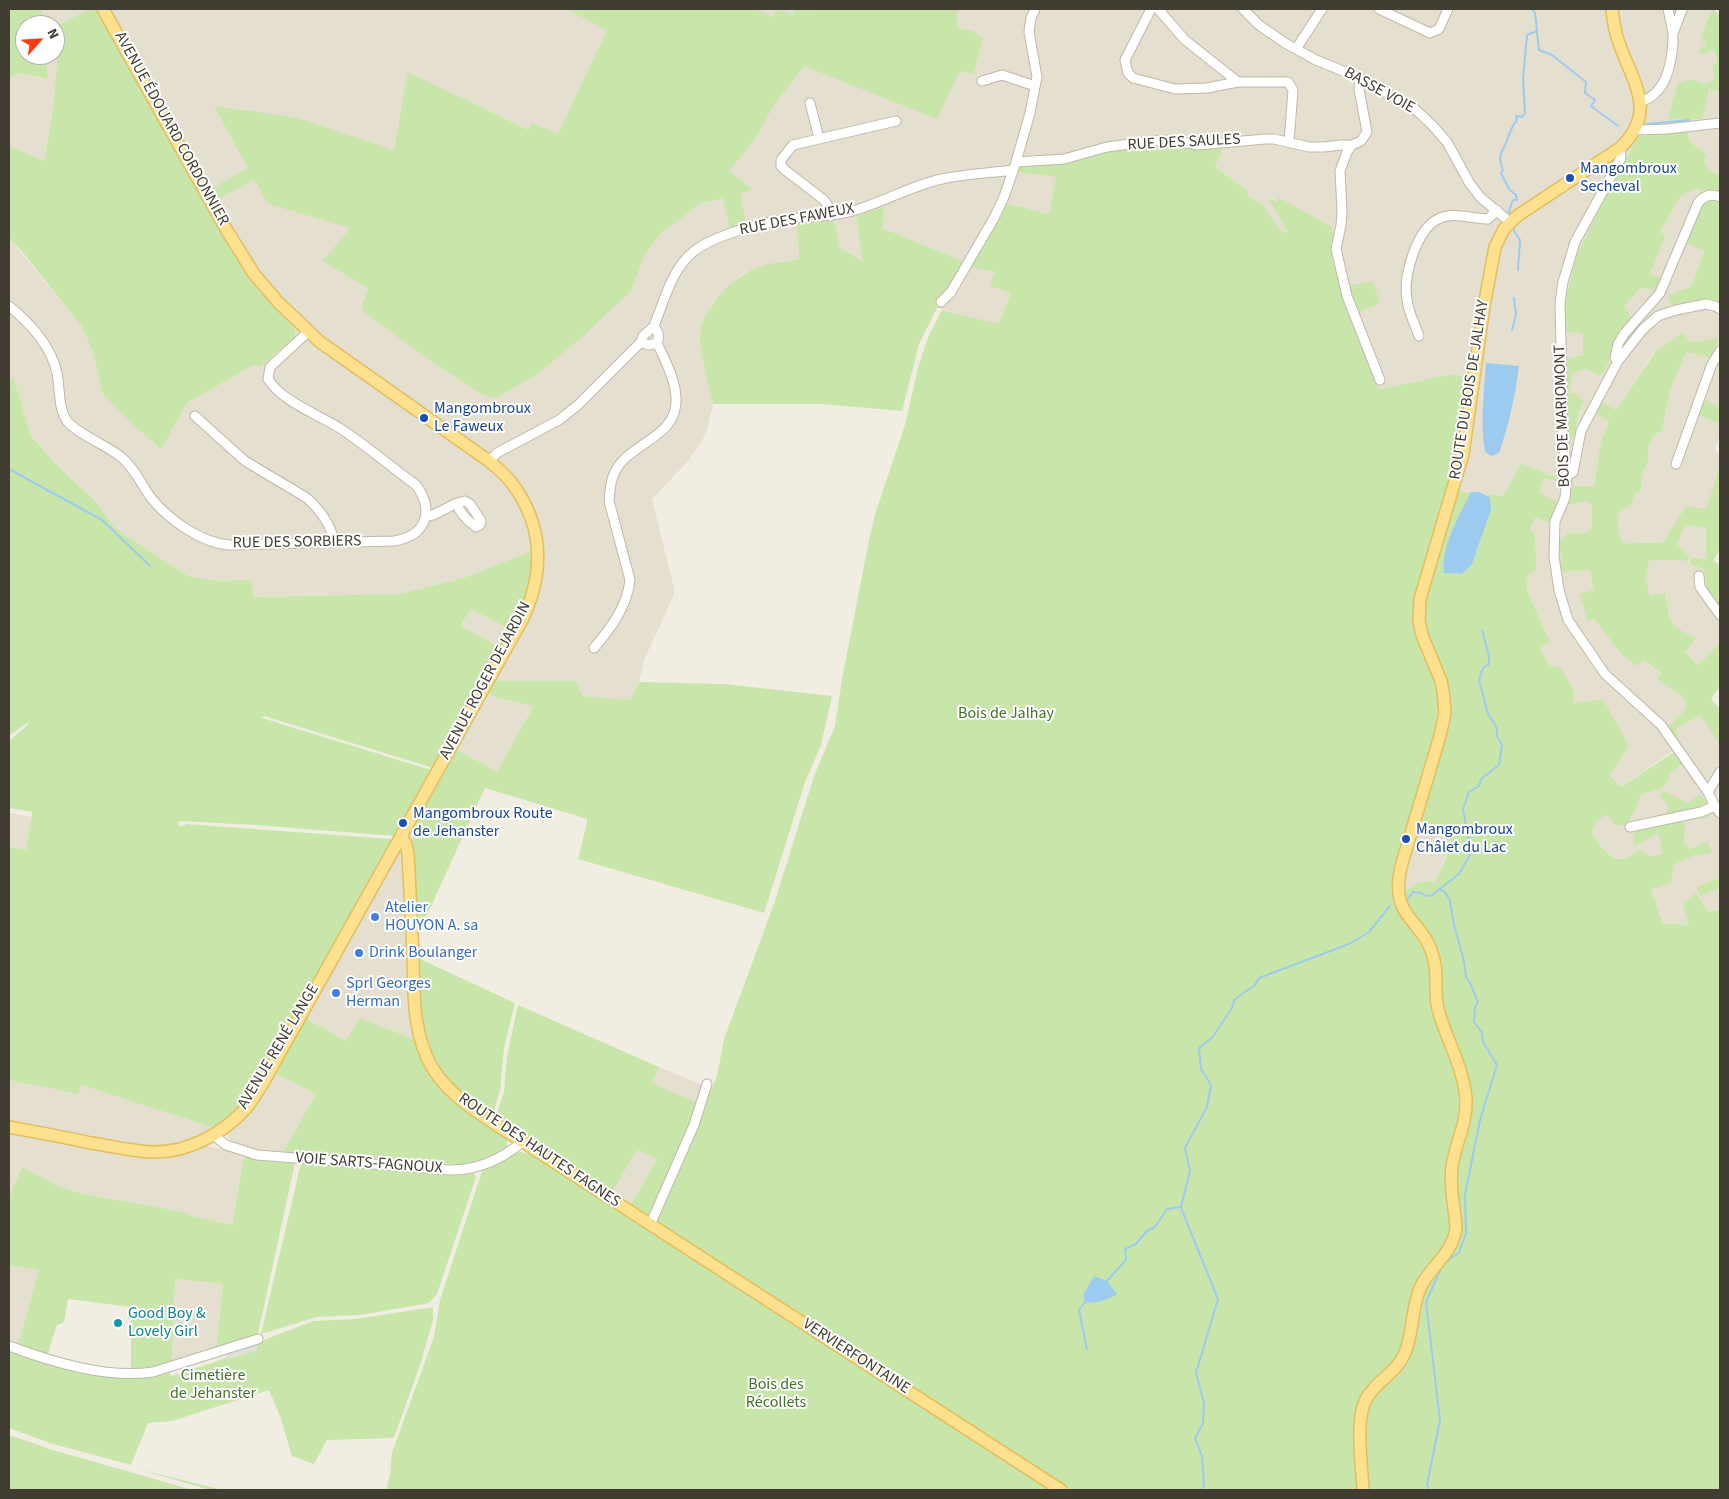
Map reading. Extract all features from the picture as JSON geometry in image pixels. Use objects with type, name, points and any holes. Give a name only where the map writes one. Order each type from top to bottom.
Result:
[{"type":"main road","name":"AVENUE ÉDOUARD CORDONNIER","points":[[103,9],[238,250]]},
{"type":"main road","points":[[1513,219],[1620,148],[1635,130],[1640,117],[1638,87],[1618,41],[1612,9]]},
{"type":"main road","name":"ROUTE DU BOIS DE JALHAY","points":[[1363,1490],[1360,1421],[1362,1409],[1371,1392],[1394,1371],[1401,1361],[1409,1342],[1414,1307],[1420,1288],[1426,1277],[1449,1250],[1456,1228],[1452,1168],[1466,1113],[1466,1096],[1462,1076],[1438,1009],[1434,958],[1425,938],[1402,908],[1398,887],[1402,863],[1440,736],[1445,713],[1441,681],[1422,635],[1419,621],[1420,599],[1463,454],[1492,259],[1499,237],[1513,219]]},
{"type":"main road","name":"AVENUE ROGER DEJARDIN","points":[[238,250],[254,274],[278,302],[308,332],[341,358],[488,460],[510,481],[531,517],[538,550],[538,566],[534,587],[523,618],[409,821]]},
{"type":"main road","name":"AVENUE RENÉ LANGE","points":[[9,1127],[151,1152],[180,1149],[198,1143],[213,1135],[238,1116],[252,1100],[409,821]]},
{"type":"main road","name":"ROUTE DES HAUTES FAGNES","points":[[401,837],[406,844],[408,854],[418,1034],[434,1070],[456,1097],[650,1225]]},
{"type":"main road","name":"VERVIERFONTAINE","points":[[650,1225],[1061,1490]]},
{"type":"street","points":[[942,302],[951,292],[994,218],[1015,166],[1030,113],[1035,86],[1036,78],[1029,32],[1030,18],[1035,9]]},
{"type":"street","points":[[1151,9],[1125,60],[1128,73],[1133,78],[1174,89],[1207,88],[1238,82],[1285,81],[1291,85],[1293,90],[1289,142]]},
{"type":"street","points":[[1158,9],[1185,40],[1238,82]]},
{"type":"street","name":"BASSE VOIE","points":[[1243,9],[1259,25],[1296,49],[1316,60],[1360,78],[1400,99],[1416,110],[1431,123],[1447,142],[1470,184],[1481,198],[1513,219]]},
{"type":"street","points":[[1296,49],[1322,9]]},
{"type":"street","points":[[1379,9],[1423,31],[1430,32],[1439,29],[1448,9]]},
{"type":"street","points":[[1640,102],[1652,97],[1660,89],[1665,79],[1673,43],[1673,32],[1668,9]]},
{"type":"street","points":[[1673,32],[1677,26],[1682,9]]},
{"type":"street","points":[[982,81],[1002,75],[1035,86]]},
{"type":"street","points":[[1360,78],[1359,89],[1367,132],[1361,141],[1352,145],[1347,152],[1340,171],[1341,225],[1336,249],[1347,296],[1380,380]]},
{"type":"street","points":[[810,103],[819,138]]},
{"type":"street","points":[[831,216],[824,200],[781,166],[781,160],[794,145],[896,121]]},
{"type":"street","points":[[1635,130],[1667,129],[1720,123]]},
{"type":"street","name":"RUE DES SAULES","points":[[1015,166],[1064,159],[1107,147],[1168,140],[1198,145],[1265,139],[1309,147],[1352,145]]},
{"type":"street","name":"BOIS DE MARIOMONT","points":[[1620,148],[1621,158],[1575,242],[1563,282],[1560,303],[1563,435],[1567,476],[1565,498],[1555,521],[1554,556],[1559,590],[1568,620],[1605,674],[1661,725],[1718,809],[1630,827]]},
{"type":"street","name":"RUE DES FAWEUX","points":[[641,342],[643,336],[654,326],[675,276],[683,262],[708,242],[730,233],[788,219],[831,216],[859,209],[912,188],[941,179],[1015,166]]},
{"type":"street","points":[[1618,362],[1615,358],[1618,344],[1630,325],[1660,292],[1698,203],[1705,196],[1713,195],[1720,197]]},
{"type":"street","points":[[1419,336],[1406,297],[1408,273],[1418,242],[1424,232],[1438,218],[1449,215],[1488,219],[1497,210]]},
{"type":"street","points":[[1567,476],[1573,472],[1575,467],[1581,431],[1618,362],[1643,328],[1658,316],[1695,305],[1706,304],[1720,309]]},
{"type":"street","name":"RUE DES SORBIERS","points":[[9,306],[36,333],[49,352],[57,373],[63,412],[67,420],[77,429],[119,455],[129,464],[152,499],[173,520],[203,538],[221,544],[403,540],[418,530],[427,516],[457,503]]},
{"type":"street","points":[[594,648],[612,627],[629,591],[630,580],[609,501],[614,473],[625,458],[667,427],[676,410],[676,396],[671,375],[657,343],[659,339],[658,331],[654,326]]},
{"type":"street","points":[[308,332],[270,367],[268,379],[285,396],[342,429],[416,485],[424,495],[427,516]]},
{"type":"street","points":[[488,460],[497,453],[559,420],[578,405],[641,342],[648,345],[657,343]]},
{"type":"street","points":[[1676,464],[1712,364],[1720,355]]},
{"type":"street","points":[[194,416],[245,461],[306,498],[314,505],[332,531],[334,542]]},
{"type":"street","points":[[1699,576],[1700,587],[1720,615]]},
{"type":"street","points":[[1708,792],[1720,772]]},
{"type":"street","points":[[650,1225],[694,1125],[706,1084]]},
{"type":"street","name":"VOIE SARTS-FAGNOUX","points":[[213,1135],[226,1145],[258,1155],[450,1170],[471,1169],[486,1165],[522,1142]]},
{"type":"street","points":[[9,1346],[34,1355],[84,1367],[120,1374],[138,1374],[153,1372],[258,1339]]},
{"type":"shaded area","points":[[42,9],[89,9],[65,21],[65,15],[42,15]]},
{"type":"shaded area","points":[[99,9],[1712,9],[1701,40],[1706,46],[1702,54],[1714,50],[1717,63],[1712,65],[1713,81],[1704,84],[1692,79],[1720,93],[1720,175],[1710,172],[1706,167],[1704,158],[1708,155],[1689,141],[1688,131],[1639,136],[1610,186],[1576,257],[1566,292],[1583,333],[1583,355],[1567,360],[1566,445],[1554,477],[1521,463],[1503,496],[1479,492],[1453,491],[1446,375],[1380,389],[1365,351],[1278,197],[1277,202],[1269,199],[1288,234],[1280,231],[1263,205],[1248,196],[1247,190],[1215,167],[1218,157],[1016,172],[1056,177],[1049,214],[971,267],[995,272],[1011,293],[997,325],[938,308],[965,262],[881,228],[884,207],[856,216],[864,261],[840,248],[800,260],[761,266],[742,274],[712,303],[700,341],[713,404],[706,434],[689,460],[652,499],[674,594],[645,658],[639,682],[630,700],[582,696],[498,698],[533,705],[497,773],[455,749],[417,819],[413,838],[418,1041],[346,1041],[302,1016],[431,770],[430,767],[435,765],[500,648],[461,627],[471,609],[511,630],[534,551],[463,578],[400,594],[253,597],[236,581],[217,581],[188,576],[115,528],[97,503],[56,464],[31,436],[14,379],[9,379],[10,239],[82,327],[92,350],[103,395],[161,448],[187,403],[251,367],[295,328],[248,277]]},
{"type":"shaded area","points":[[47,65],[57,65],[53,109],[44,161],[9,145],[9,78],[18,73],[48,79]]},
{"type":"shaded area","points":[[1695,189],[1704,192],[1714,191],[1720,193],[1720,202],[1709,199],[1685,244],[1704,250],[1691,287],[1678,291],[1674,307],[1706,300],[1720,303],[1720,406],[1703,399],[1697,415],[1720,424],[1720,435],[1715,450],[1720,454],[1720,466],[1706,510],[1686,506],[1662,543],[1649,541],[1633,544],[1623,543],[1618,530],[1618,514],[1632,504],[1635,493],[1641,490],[1642,476],[1648,461],[1648,447],[1654,435],[1662,431],[1670,391],[1686,351],[1719,338],[1690,342],[1655,351],[1616,410],[1595,413],[1609,422],[1601,440],[1594,486],[1570,505],[1586,501],[1592,506],[1592,527],[1586,533],[1569,533],[1590,570],[1593,591],[1579,594],[1588,620],[1594,618],[1620,653],[1644,660],[1661,675],[1657,679],[1683,696],[1687,707],[1667,729],[1679,747],[1620,787],[1608,774],[1629,746],[1573,703],[1573,688],[1560,667],[1549,667],[1539,648],[1550,642],[1527,590],[1530,532],[1535,518],[1551,523],[1557,502],[1539,494],[1544,478],[1561,483],[1567,471],[1571,440],[1576,434],[1579,412],[1584,401],[1575,394],[1570,393],[1572,374],[1585,369],[1601,376],[1608,365],[1617,337],[1632,317],[1623,308],[1641,288],[1657,290],[1649,275],[1666,236],[1660,232],[1679,199]]},
{"type":"shaded area","points":[[1685,525],[1706,528],[1706,559],[1691,558],[1690,561],[1691,565],[1704,569],[1706,585],[1720,608],[1720,642],[1698,665],[1685,652],[1679,631],[1671,620],[1665,593],[1650,595],[1646,581],[1648,560],[1682,560],[1687,563],[1689,556],[1677,544]]},
{"type":"shaded area","points":[[1700,715],[1720,745],[1720,782],[1716,797],[1720,804],[1720,878],[1702,884],[1701,896],[1720,888],[1720,910],[1708,911],[1696,893],[1690,925],[1661,923],[1651,889],[1672,865],[1696,855],[1712,852],[1690,849],[1684,843],[1684,820],[1695,807],[1713,814],[1688,803],[1668,806],[1665,817],[1633,833],[1635,847],[1658,832],[1664,854],[1651,856],[1639,849],[1624,859],[1616,858],[1607,853],[1592,833],[1595,821],[1607,815],[1637,807],[1641,795],[1655,790],[1658,791],[1665,786],[1672,771],[1689,760],[1680,745],[1676,729]]},
{"type":"shaded area","points":[[9,813],[31,817],[26,850],[9,847]]},
{"type":"shaded area","points":[[1420,820],[1442,831],[1449,841],[1449,848],[1435,883],[1423,881],[1402,898],[1404,869]]},
{"type":"shaded area","points":[[659,1067],[703,1085],[698,1103],[651,1083]]},
{"type":"shaded area","points":[[272,1072],[316,1094],[282,1153],[257,1151],[234,1144],[227,1134]]},
{"type":"shaded area","points":[[9,1080],[78,1094],[81,1085],[214,1128],[207,1133],[181,1142],[143,1148],[9,1123]]},
{"type":"shaded area","points":[[9,1130],[146,1155],[202,1146],[227,1149],[244,1156],[232,1225],[188,1215],[188,1213],[80,1193],[59,1186],[23,1168],[9,1198]]},
{"type":"shaded area","points":[[637,1149],[657,1159],[630,1206],[611,1194]]},
{"type":"shaded area","points":[[9,1266],[39,1270],[17,1348],[9,1344]]},
{"type":"shaded area","points":[[175,1279],[223,1284],[216,1348],[172,1362]]},
{"type":"shaded area","points":[[256,1343],[257,1350],[227,1359],[225,1354]]},
{"type":"green space","points":[[9,9],[42,9],[42,15],[15,15],[15,65],[47,65],[48,79],[19,73],[9,78]]},
{"type":"green space","points":[[89,9],[99,9],[248,277],[295,328],[295,337],[259,367],[254,365],[187,403],[161,449],[103,395],[92,350],[82,327],[20,249],[10,239],[9,241],[9,145],[44,161],[53,109],[57,65],[65,65],[65,21]]},
{"type":"green space","points":[[566,9],[755,9],[773,17],[776,9],[792,14],[795,9],[811,11],[812,9],[959,9],[957,28],[972,31],[983,38],[973,74],[960,71],[937,119],[804,66],[774,105],[755,139],[729,171],[753,190],[740,194],[746,223],[730,228],[723,198],[701,203],[659,235],[644,256],[631,291],[581,338],[536,375],[496,398],[483,395],[428,359],[361,310],[368,288],[322,261],[351,228],[268,204],[254,179],[219,199],[213,188],[248,168],[214,106],[294,117],[394,150],[408,72],[528,130],[532,123],[558,134],[607,30]]},
{"type":"green space","points":[[1712,9],[1720,14],[1720,93],[1709,88],[1702,119],[1668,119],[1678,83],[1692,79],[1704,84],[1713,81],[1712,65],[1717,63],[1714,50],[1702,54],[1698,51],[1706,46],[1701,40],[1702,33]]},
{"type":"green space","name":"Bois de Jalhay","points":[[1688,131],[1689,141],[1708,155],[1704,158],[1707,167],[1713,173],[1720,175],[1720,193],[1695,189],[1679,199],[1660,232],[1666,235],[1650,274],[1662,278],[1657,290],[1641,288],[1624,307],[1632,317],[1617,337],[1608,365],[1601,376],[1585,369],[1572,374],[1570,393],[1575,393],[1584,401],[1579,412],[1575,434],[1571,440],[1567,471],[1562,483],[1544,478],[1539,493],[1558,502],[1551,523],[1535,518],[1530,531],[1535,534],[1536,570],[1528,575],[1527,590],[1550,642],[1540,648],[1549,666],[1560,667],[1573,688],[1573,703],[1603,699],[1629,746],[1609,775],[1621,787],[1674,752],[1679,747],[1667,729],[1687,707],[1683,697],[1657,679],[1661,674],[1644,660],[1637,666],[1620,653],[1594,618],[1588,621],[1579,594],[1593,590],[1590,570],[1562,572],[1559,540],[1569,533],[1586,533],[1592,527],[1592,506],[1586,501],[1570,505],[1567,502],[1573,486],[1594,486],[1601,440],[1609,422],[1594,413],[1601,402],[1616,410],[1656,351],[1683,333],[1690,342],[1719,338],[1710,358],[1686,352],[1670,391],[1662,431],[1654,435],[1648,447],[1648,461],[1642,476],[1641,490],[1635,493],[1632,504],[1618,514],[1618,530],[1623,543],[1662,543],[1686,506],[1706,509],[1720,466],[1720,549],[1714,560],[1720,566],[1720,608],[1707,589],[1704,569],[1691,565],[1690,561],[1691,558],[1706,559],[1706,528],[1685,525],[1677,544],[1689,556],[1687,563],[1682,560],[1649,560],[1646,581],[1650,595],[1665,593],[1670,617],[1675,626],[1696,637],[1685,652],[1698,665],[1720,642],[1720,686],[1711,699],[1720,709],[1720,745],[1700,715],[1676,729],[1680,745],[1689,760],[1672,771],[1665,786],[1658,791],[1655,790],[1641,795],[1637,807],[1627,824],[1616,826],[1607,815],[1596,821],[1592,833],[1606,852],[1615,858],[1626,858],[1639,849],[1651,856],[1663,854],[1658,833],[1634,847],[1633,833],[1654,819],[1665,817],[1668,806],[1660,795],[1664,791],[1688,803],[1701,794],[1713,814],[1702,819],[1694,807],[1685,820],[1684,843],[1690,849],[1708,841],[1712,853],[1696,855],[1673,865],[1671,883],[1651,889],[1662,923],[1689,925],[1683,905],[1696,893],[1708,911],[1720,910],[1720,1490],[1071,1490],[656,1224],[717,1076],[724,1039],[775,901],[814,776],[835,726],[842,679],[869,540],[876,511],[905,425],[919,364],[929,335],[942,310],[998,324],[1011,293],[990,286],[995,272],[970,267],[1005,203],[1049,214],[1056,177],[1016,172],[1018,164],[1155,144],[1224,145],[1215,167],[1247,190],[1248,196],[1263,205],[1281,231],[1288,233],[1268,198],[1277,202],[1278,197],[1332,227],[1337,270],[1380,389],[1446,375],[1473,376],[1454,491],[1471,493],[1452,532],[1444,573],[1462,574],[1472,564],[1481,538],[1490,497],[1485,494],[1503,496],[1521,463],[1554,477],[1566,445],[1567,359],[1583,355],[1583,333],[1567,332],[1564,304],[1576,257],[1610,186],[1639,136]],"holes":[[[1420,821],[1442,831],[1446,836],[1448,849],[1435,882],[1419,882],[1410,888],[1403,897],[1404,869]]]},
{"type":"green space","points":[[1709,199],[1720,202],[1720,303],[1706,300],[1673,307],[1668,296],[1691,287],[1704,251],[1684,243],[1703,202]]},
{"type":"green space","points":[[884,207],[882,228],[965,262],[943,296],[919,344],[902,411],[821,404],[713,404],[703,363],[700,339],[705,316],[720,295],[730,285],[751,270],[766,265],[799,259],[797,223],[834,221],[840,248],[863,261],[856,216]]},
{"type":"green space","points":[[1373,281],[1380,304],[1356,313],[1347,286]]},
{"type":"green space","points":[[9,379],[14,379],[31,436],[56,464],[97,503],[115,528],[188,576],[217,581],[252,580],[253,597],[400,594],[463,578],[535,550],[526,604],[511,630],[471,609],[461,626],[500,647],[435,766],[430,767],[264,716],[262,718],[431,770],[396,836],[254,825],[180,821],[178,823],[180,827],[187,824],[390,839],[394,841],[246,1101],[214,1128],[81,1085],[78,1094],[9,1080],[9,847],[26,850],[32,812],[9,808],[9,741],[29,724],[27,723],[9,736]]},
{"type":"green space","points":[[1703,399],[1720,406],[1720,424],[1697,415]]},
{"type":"green space","points":[[494,681],[575,681],[583,696],[630,700],[639,682],[724,684],[832,696],[821,745],[805,782],[764,913],[578,859],[587,819],[485,788],[417,937],[413,838],[417,819],[455,749],[497,772],[533,706],[498,698],[487,692]]},
{"type":"green space","points":[[1720,878],[1720,888],[1701,896],[1696,888]]},
{"type":"green space","points":[[418,958],[515,1003],[504,1048],[500,1090],[492,1117],[455,1089],[435,1064],[429,1050],[422,1020]]},
{"type":"green space","points":[[518,1005],[659,1067],[652,1083],[698,1103],[698,1108],[649,1220],[630,1206],[657,1159],[637,1150],[611,1194],[495,1119],[504,1092],[507,1056]]},
{"type":"green space","points":[[302,1016],[346,1041],[360,1018],[418,1041],[429,1066],[507,1137],[507,1147],[496,1156],[471,1165],[282,1153],[316,1094],[272,1072]]},
{"type":"green space","name":"Bois des Récollets","points":[[521,1152],[536,1156],[625,1215],[645,1225],[1049,1490],[386,1490],[392,1453],[434,1337],[440,1300],[482,1171],[511,1154]]},
{"type":"green space","points":[[244,1156],[295,1163],[257,1338],[216,1348],[223,1284],[175,1279],[172,1362],[152,1370],[131,1371],[131,1307],[68,1299],[64,1322],[57,1325],[47,1356],[17,1348],[39,1270],[9,1266],[9,1198],[22,1167],[59,1186],[80,1193],[189,1213],[189,1215],[232,1225]]},
{"type":"green space","points":[[301,1163],[456,1175],[475,1174],[476,1177],[437,1294],[429,1303],[361,1315],[317,1317],[261,1334]]},
{"type":"green space","name":"Cimetière de Jehanster","points":[[433,1307],[433,1320],[420,1365],[394,1438],[327,1440],[314,1464],[292,1456],[280,1416],[269,1390],[172,1421],[148,1423],[131,1465],[53,1444],[9,1428],[9,1351],[46,1362],[111,1376],[152,1377],[169,1373],[171,1376],[227,1357],[227,1359],[257,1350],[256,1343],[313,1321],[356,1319]]},
{"type":"green space","points":[[9,1435],[53,1450],[193,1490],[9,1490]]},
{"type":"green space","points":[[138,1469],[223,1490],[210,1490]]},
{"type":"water","points":[[1486,363],[1519,366],[1514,400],[1506,432],[1499,453],[1492,456],[1485,452],[1483,430]]},
{"type":"water","points":[[1471,492],[1479,492],[1490,497],[1491,510],[1472,564],[1462,574],[1444,573],[1445,552],[1448,542],[1456,521]]},
{"type":"water","points":[[1094,1276],[1107,1281],[1117,1294],[1102,1301],[1085,1302],[1083,1295]]},
{"type":"waterway","points":[[1508,214],[1513,200],[1517,200],[1516,195],[1509,189],[1501,173],[1503,170],[1500,156],[1511,129],[1517,120],[1516,116],[1522,117],[1525,113],[1523,79],[1527,35],[1537,31],[1535,13],[1532,9]]},
{"type":"waterway","points":[[1537,32],[1539,50],[1552,55],[1586,82],[1585,93],[1595,100],[1591,106],[1618,126]]},
{"type":"waterway","points":[[1647,124],[1689,120]]},
{"type":"waterway","points":[[1513,226],[1520,240],[1518,270]]},
{"type":"waterway","points":[[1512,330],[1516,315],[1514,298]]},
{"type":"waterway","points":[[9,469],[102,520],[150,566]]},
{"type":"waterway","points":[[1408,899],[1413,892],[1426,896],[1432,895],[1459,874],[1471,853],[1463,809],[1469,792],[1479,786],[1481,779],[1499,765],[1502,745],[1497,736],[1497,728],[1488,714],[1479,680],[1483,668],[1489,664],[1489,656],[1482,630]]},
{"type":"waterway","points":[[1439,889],[1445,892],[1450,901],[1466,977],[1478,1002],[1475,1007],[1474,1022],[1482,1032],[1483,1042],[1497,1065],[1480,1120],[1465,1195],[1466,1233],[1459,1253],[1445,1262]]},
{"type":"waterway","points":[[1106,1282],[1126,1260],[1125,1249],[1136,1244],[1147,1231],[1155,1227],[1167,1209],[1181,1207],[1190,1171],[1185,1148],[1207,1107],[1211,1085],[1201,1069],[1199,1048],[1212,1038],[1232,1008],[1234,1000],[1255,985],[1259,978],[1349,944],[1369,932],[1390,906]]},
{"type":"waterway","points":[[1181,1208],[1218,1299],[1196,1373],[1204,1403],[1203,1423],[1195,1438],[1202,1456],[1204,1486],[1201,1490]]},
{"type":"waterway","points":[[1429,1490],[1427,1485],[1440,1420],[1426,1302],[1441,1268]]},
{"type":"waterway","points":[[1086,1301],[1079,1310],[1087,1350]]},
{"type":"place","name":"Mangombroux Secheval","points":[[1570,178]]},
{"type":"place","name":"Mangombroux Le Faweux","points":[[424,418]]},
{"type":"place","name":"Mangombroux Route de Jehanster","points":[[403,823]]},
{"type":"place","name":"Mangombroux Châlet du Lac","points":[[1406,839]]},
{"type":"place","name":"Atelier HOUYON A. sa","points":[[375,917]]},
{"type":"place","name":"Drink Boulanger","points":[[359,953]]},
{"type":"place","name":"Sprl Georges Herman","points":[[336,993]]},
{"type":"place","name":"Good Boy & Lovely Girl","points":[[118,1323]]}]
